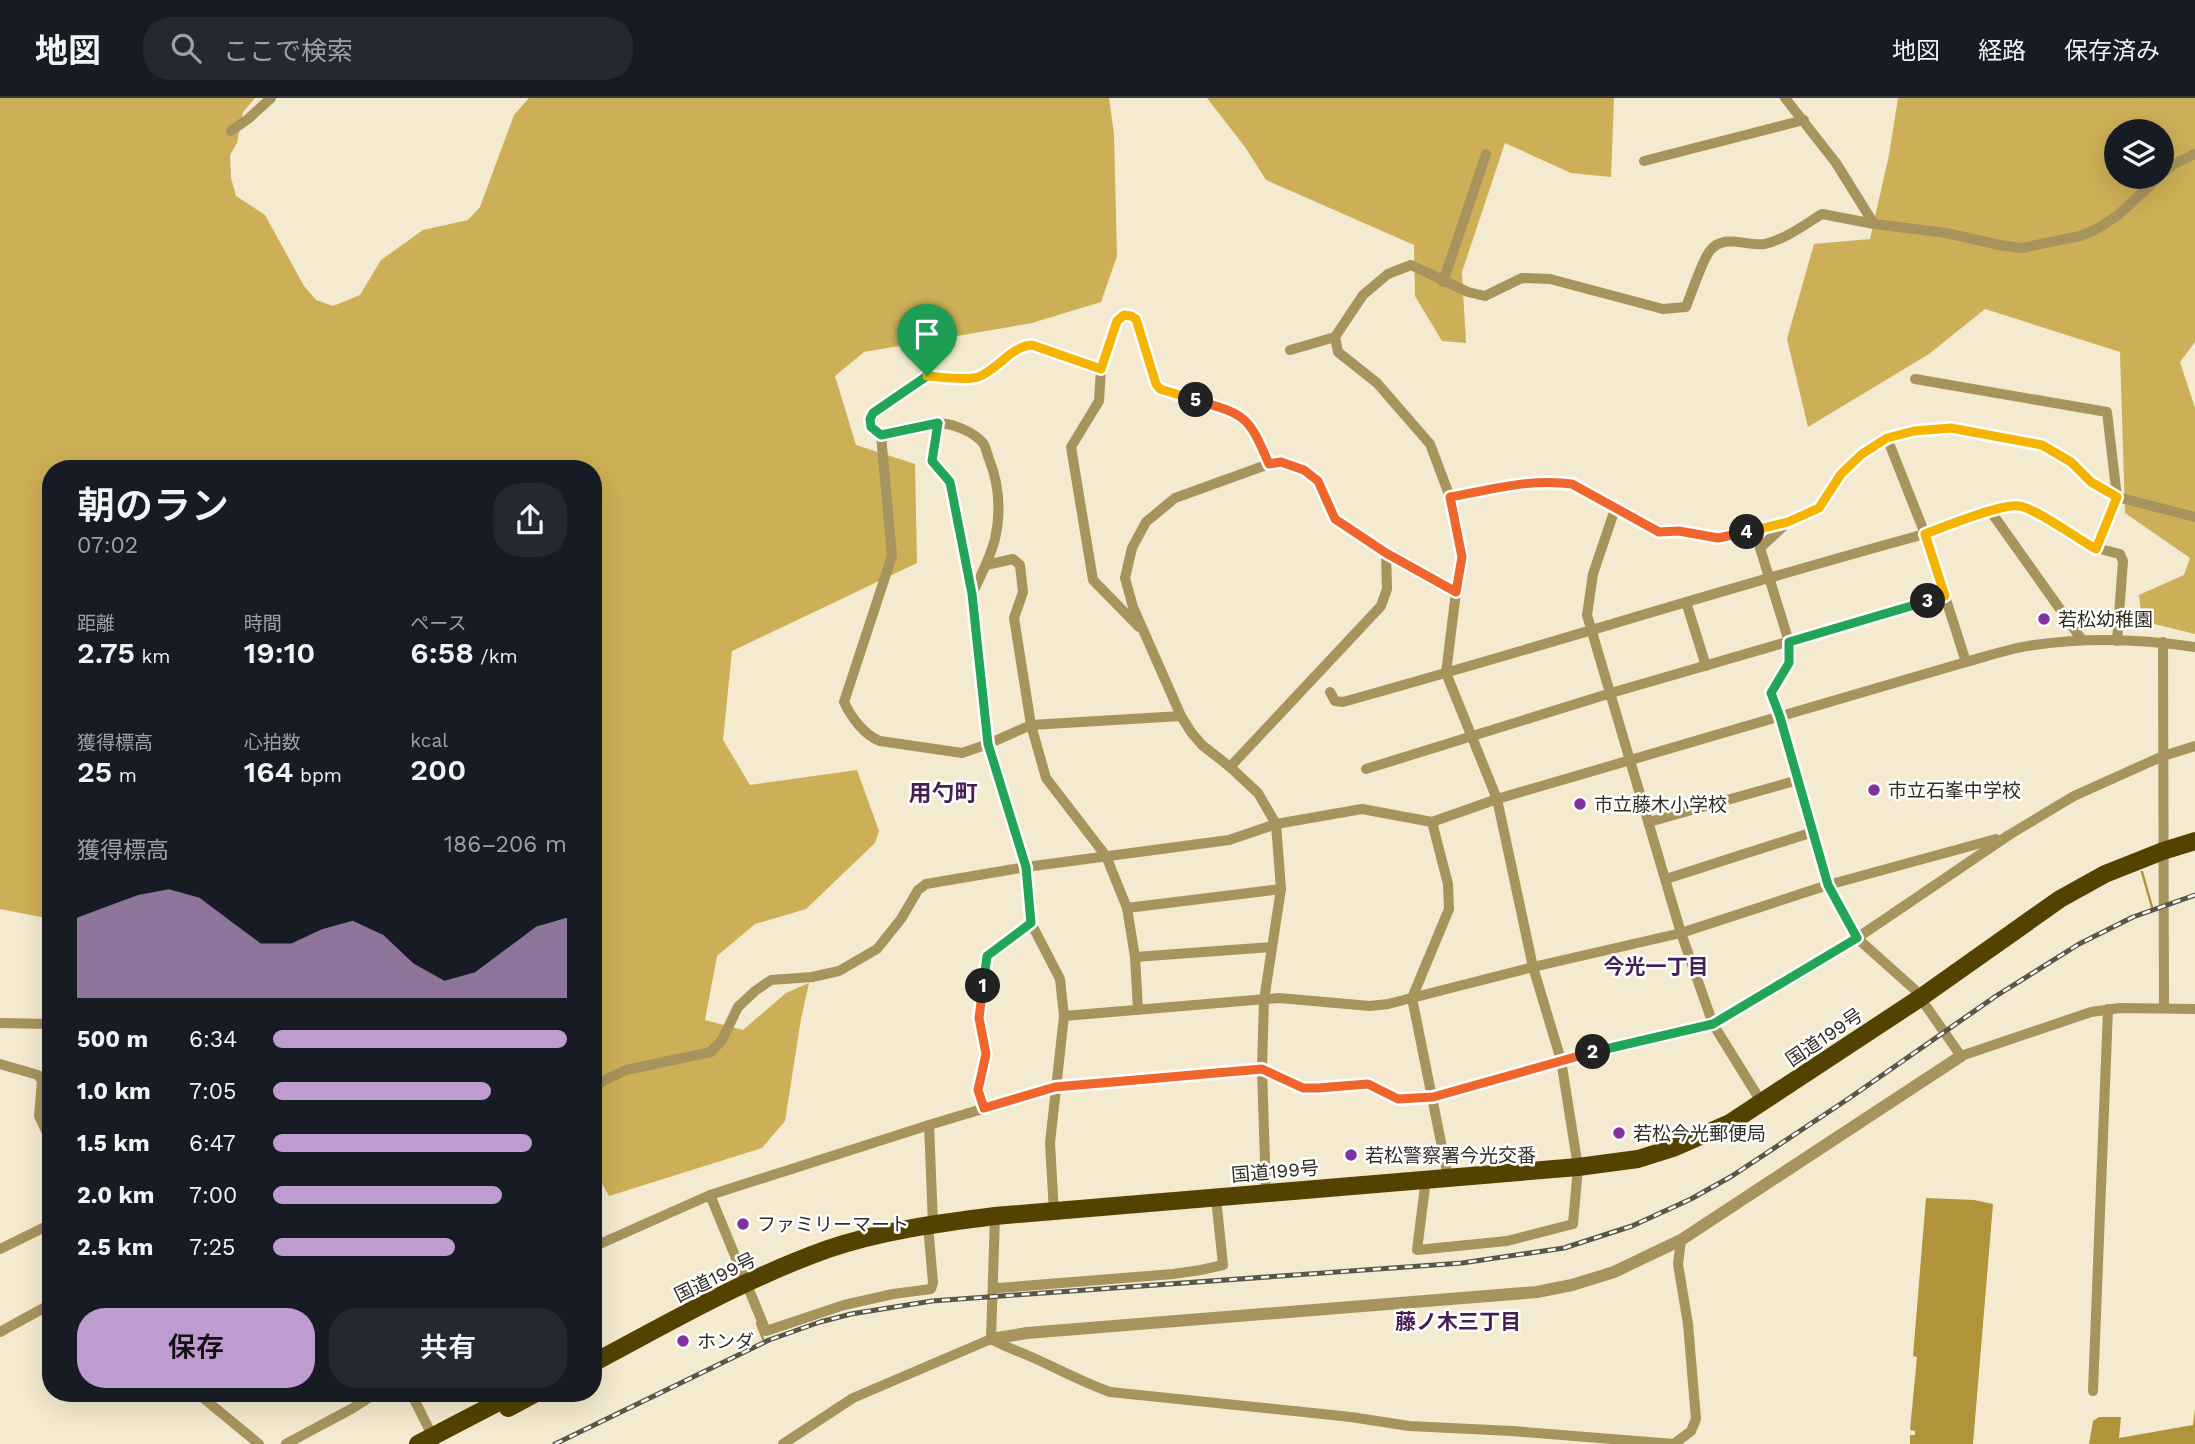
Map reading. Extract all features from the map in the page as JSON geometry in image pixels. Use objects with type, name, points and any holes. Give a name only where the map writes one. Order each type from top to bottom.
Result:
[{"type":"highway","name":"国道199号","points":[[602,1348],[745,1278],[829,1249],[932,1221],[1053,1207],[1447,1172],[1638,1159],[1672,1148],[1730,1123],[1759,1098],[2060,899],[2195,829]]},
{"type":"highway","name":"国道199号","points":[[2163,846],[2195,841]]},
{"type":"highway","name":"国道199号","points":[[932,1221],[995,1216],[1053,1207],[1216,1198],[1266,1188],[1426,1179],[1447,1172]]},
{"type":"highway","name":"国道199号","points":[[602,1358],[745,1278]]},
{"type":"highway","points":[[431,1442],[500,1402]]},
{"type":"highway","points":[[431,1442],[517,1402]]},
{"type":"street","points":[[231,131],[248,120],[271,98]]},
{"type":"street","points":[[1785,98],[1836,163],[1874,224]]},
{"type":"street","points":[[1644,161],[1804,120]]},
{"type":"street","points":[[1443,282],[1486,154]]},
{"type":"street","points":[[2174,164],[2195,154]]},
{"type":"street","points":[[1290,350],[1335,337],[1363,296],[1388,274],[1412,265],[1443,282],[1485,296],[1522,278],[1550,279],[1663,309],[1686,307],[1709,251],[1722,242],[1763,244],[1787,236],[1822,214],[2022,248],[2080,236],[2095,230],[2117,216],[2146,189]]},
{"type":"street","points":[[1144,632],[1093,580],[1071,447],[1099,401],[1101,369],[1117,321],[1124,315],[1136,319],[1156,384],[1160,389],[1221,408],[1247,420],[1256,432],[1269,464]]},
{"type":"street","points":[[1335,337],[1338,352],[1377,383],[1430,444],[1450,497],[1462,557],[1446,673],[1497,799],[1533,967],[1561,1060],[1578,1162],[1573,1224],[1507,1241],[1417,1250],[1426,1179]]},
{"type":"street","points":[[1101,369],[1032,345],[1024,346],[976,378],[927,376],[873,413],[870,419],[871,427],[881,435],[892,556],[844,702],[849,713],[871,738],[962,753],[1031,725],[1181,716]]},
{"type":"street","points":[[1915,379],[2107,412],[2117,497],[2096,549]]},
{"type":"street","points":[[881,435],[938,423],[957,426],[983,444],[990,462],[999,508],[995,538],[972,594]]},
{"type":"street","points":[[938,423],[932,461],[950,482],[972,594],[988,744],[1026,867],[1031,923],[1060,979],[1064,1016],[1050,1143],[1053,1207]]},
{"type":"street","points":[[1450,497],[1526,483],[1559,482],[1572,484],[1659,532],[1679,531],[1718,538],[1788,522],[1819,508],[1841,474],[1862,454],[1887,438],[1914,431],[1951,428],[2042,445],[2071,462],[2091,482],[2117,497],[2195,517]]},
{"type":"street","points":[[1887,438],[1925,534],[1966,662]]},
{"type":"street","points":[[1266,1188],[1262,1069],[1264,1000],[1281,889],[1276,824],[1258,793],[1230,766],[1202,745],[1181,716],[1133,607],[1125,578],[1132,548],[1146,522],[1175,498],[1281,462],[1304,470],[1318,481],[1335,519],[1386,553],[1456,592]]},
{"type":"street","points":[[1330,692],[1335,701],[1343,702],[1768,576],[1925,534],[1999,508],[2020,506],[2048,519],[2096,549],[2120,554],[2123,561],[2117,641]]},
{"type":"street","points":[[1615,509],[1590,586],[1587,615],[1681,933],[1713,1024],[1759,1098]]},
{"type":"street","points":[[1991,512],[2082,640]]},
{"type":"street","points":[[1788,522],[1760,548],[1789,642],[1789,663],[1771,693],[1828,885],[1857,938],[1917,993],[1961,1056]]},
{"type":"street","points":[[1230,766],[1381,606],[1387,589],[1386,553]]},
{"type":"street","points":[[986,565],[1013,559],[1020,565],[1023,592],[1014,618],[1031,725],[1046,778],[1106,856],[1126,908],[1135,957],[1138,1010]]},
{"type":"street","points":[[1366,769],[1611,693],[1945,596]]},
{"type":"street","points":[[1686,602],[1706,666]]},
{"type":"street","points":[[602,1082],[626,1070],[711,1052],[722,1040],[738,1007],[771,980],[839,971],[886,941],[921,886],[1026,867],[1229,840],[1276,824],[1362,809],[1432,822],[1497,799],[2031,645],[2082,640],[2162,642],[2195,647]]},
{"type":"street","points":[[2162,642],[2164,1008]]},
{"type":"street","points":[[602,1243],[710,1195],[1055,1087],[1262,1069],[1303,1088],[1368,1084],[1398,1099],[1433,1097],[1561,1060],[1713,1024],[1857,938],[2009,835],[2074,796],[2163,756],[2195,746]]},
{"type":"street","points":[[1649,822],[1798,780]]},
{"type":"street","points":[[1432,822],[1448,884],[1449,909],[1412,998],[1447,1172]]},
{"type":"street","points":[[1665,879],[1813,832]]},
{"type":"street","points":[[1064,1016],[1279,998],[1370,1006],[1412,998],[1681,933],[1828,885],[2009,835]]},
{"type":"street","points":[[1126,908],[1281,889]]},
{"type":"street","points":[[984,1108],[978,1090],[986,1054],[979,1018],[987,956],[1031,923]]},
{"type":"street","points":[[1135,957],[1272,947]]},
{"type":"street","points":[[2093,1391],[2108,1009]]},
{"type":"street","points":[[783,1444],[853,1398],[991,1339],[1041,1332],[1537,1292],[1573,1285],[1614,1272],[1681,1240],[1961,1056],[2075,1017],[2108,1009],[2195,1009]]},
{"type":"street","points":[[0,1023],[42,1024]]},
{"type":"street","points":[[0,1064],[38,1075],[42,1080],[39,1116],[42,1122]]},
{"type":"street","points":[[710,1195],[766,1331],[844,1306],[893,1294],[931,1289],[929,1125]]},
{"type":"street","points":[[993,1286],[999,1288],[1160,1275],[1223,1265],[1216,1198]]},
{"type":"street","points":[[991,1339],[995,1216]]},
{"type":"street","points":[[0,1249],[42,1228]]},
{"type":"street","points":[[991,1339],[1085,1384],[1110,1392],[1351,1417],[1409,1426],[1674,1444],[1691,1431],[1696,1419],[1688,1324],[1678,1264],[1681,1240]]},
{"type":"street","points":[[0,1332],[42,1309]]},
{"type":"street","points":[[208,1402],[259,1444]]},
{"type":"street","points":[[286,1444],[362,1402]]},
{"type":"street","points":[[415,1402],[431,1442]]},
{"type":"shaded area","points":[[0,98],[255,98],[243,112],[237,143],[230,155],[231,178],[236,196],[265,215],[304,286],[316,300],[333,306],[360,295],[381,260],[423,230],[468,220],[480,207],[514,115],[529,98],[1109,98],[1114,134],[1117,256],[1101,302],[1032,323],[864,352],[835,376],[856,445],[915,464],[917,563],[732,651],[723,740],[750,785],[857,770],[879,831],[875,843],[806,909],[755,924],[717,956],[705,1020],[743,1030],[786,993],[809,983],[785,1121],[762,1148],[609,1196],[602,1183],[602,460],[42,460],[42,917],[0,909]]},
{"type":"shaded area","points":[[1207,98],[1614,98],[1611,177],[1571,173],[1505,143],[1462,272],[1466,343],[1442,341],[1415,296],[1414,245],[1266,180],[1245,147]]},
{"type":"shaded area","points":[[1898,98],[2195,98],[2195,342],[2180,362],[2195,408],[2195,634],[2142,621],[2139,595],[2184,575],[2190,558],[2125,513],[2120,352],[1985,309],[1929,354],[1808,427],[1787,339],[1814,244],[1870,239],[1889,155]]},
{"type":"shaded area","points":[[1926,1198],[1974,1200],[1993,1204],[1973,1444],[1910,1444],[1910,1435],[1915,1435],[1915,1431],[1910,1430],[1917,1357],[1913,1356]]},
{"type":"shaded area","points":[[2195,1409],[2195,1444],[2089,1444],[2093,1421],[2099,1417],[2121,1417],[2119,1438],[2193,1425]]},
{"type":"waterway","points":[[2142,872],[2152,907]]},
{"type":"waterway","points":[[757,1323],[763,1339]]},
{"type":"railway","points":[[555,1444],[769,1340],[851,1314],[932,1301],[1462,1263],[1564,1248],[1632,1226],[1691,1199],[1732,1176],[1996,996],[2079,944],[2133,917],[2195,895]]},
{"type":"place","name":"若松幼稚園","points":[[2044,619]]},
{"type":"place","name":"市立石峯中学校","points":[[1874,790]]},
{"type":"place","name":"市立藤木小学校","points":[[1580,804]]},
{"type":"place","name":"若松今光郵便局","points":[[1619,1133]]},
{"type":"place","name":"若松警察署今光交番","points":[[1351,1155]]},
{"type":"place","name":"ファミリーマート","points":[[743,1224]]},
{"type":"place","name":"ホンダ","points":[[683,1341]]},
{"type":"district","name":"用勺町","points":[[943,793]]},
{"type":"district","name":"今光一丁目","points":[[1656,967]]},
{"type":"district","name":"藤ノ木三丁目","points":[[1458,1322]]},
{"type":"route","points":[[1124,315],[1131,316],[1136,319],[1141,331],[1156,384],[1160,389],[1230,411],[1247,420],[1256,432],[1269,464],[1281,462],[1304,470],[1318,481],[1335,519],[1386,553],[1456,592],[1462,557],[1450,497],[1526,483],[1572,484],[1659,532],[1679,531],[1718,538],[1788,522],[1819,508],[1841,474],[1862,454],[1887,438],[1914,431],[1951,428],[2042,445],[2071,462],[2091,482],[2117,497],[2096,549],[2048,519],[2020,506],[1999,508],[1925,534],[1945,596],[1789,642],[1789,663],[1771,693],[1828,885],[1857,938],[1713,1024],[1561,1060],[1433,1097],[1398,1099],[1368,1084],[1303,1088],[1262,1069],[1055,1087],[984,1108],[978,1090],[986,1054],[979,1018],[987,956],[1031,923],[1026,867],[988,744],[972,594],[950,482],[932,461],[938,423],[881,435],[871,427],[870,419],[873,413],[927,376],[976,378],[996,367],[1012,353],[1032,345],[1101,369],[1117,321],[1124,315]]}]
